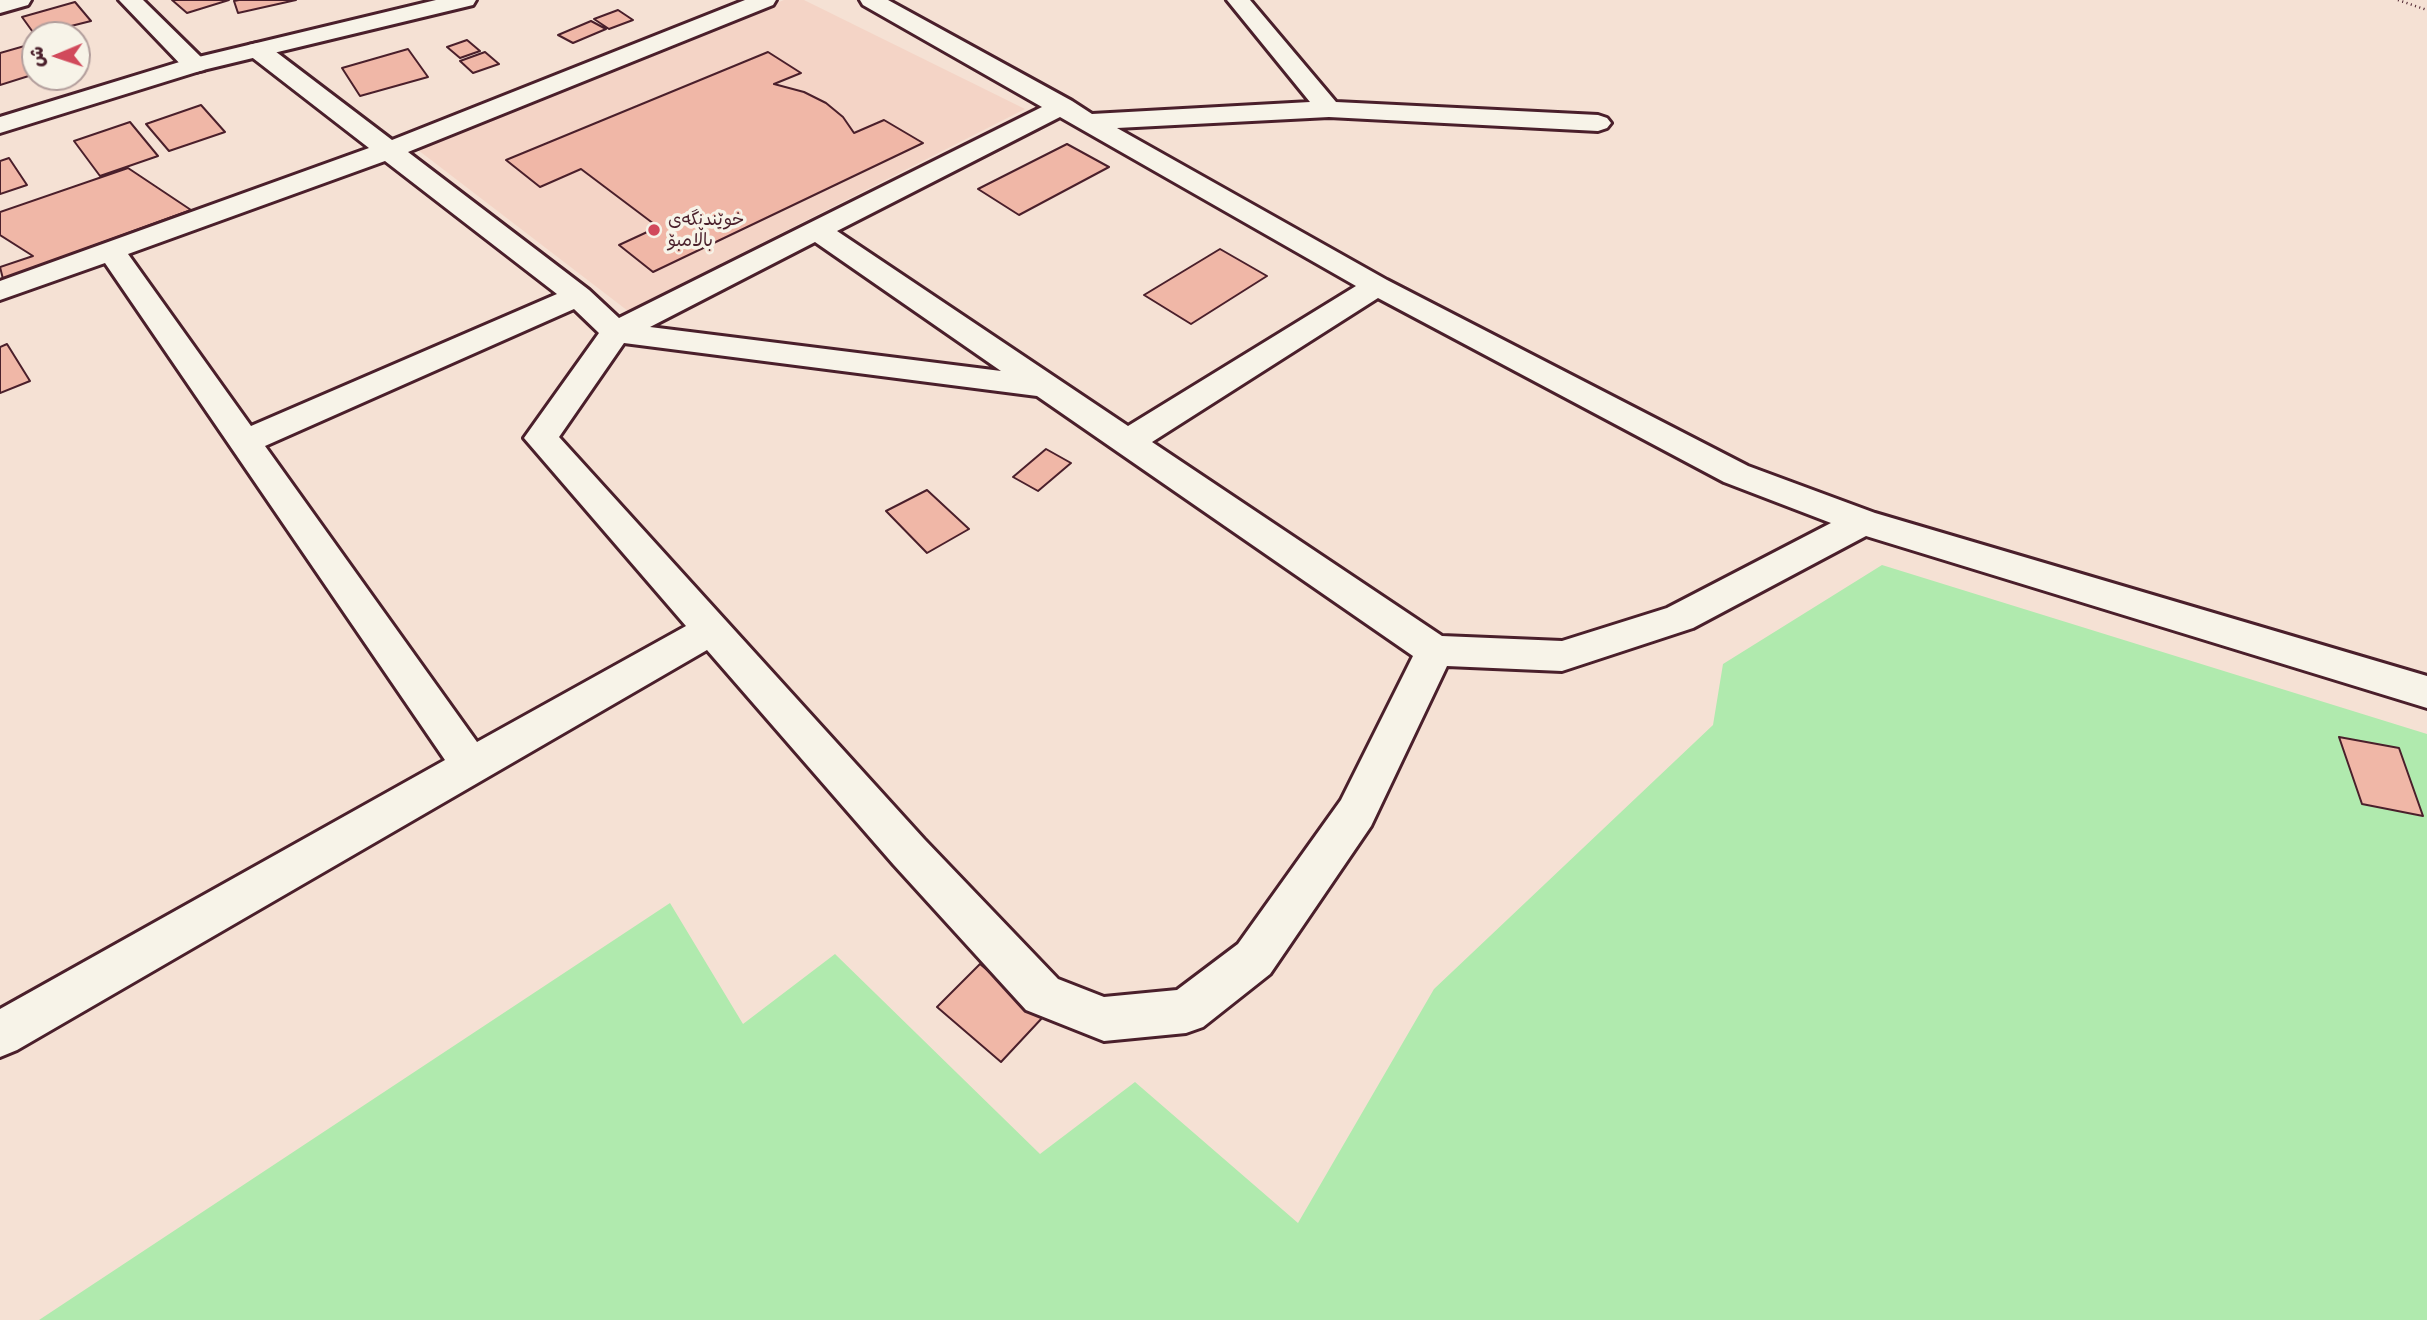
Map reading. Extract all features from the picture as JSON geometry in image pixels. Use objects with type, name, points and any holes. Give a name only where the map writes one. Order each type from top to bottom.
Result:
[{"type":"street","points":[[0,6],[20,0]]},
{"type":"street","points":[[130,0],[195,65]]},
{"type":"street","points":[[0,125],[195,65],[465,0]]},
{"type":"street","points":[[0,291],[387,151],[765,0]]},
{"type":"street","points":[[871,0],[1063,106],[1377,286],[1736,474],[1863,522],[2427,692]]},
{"type":"street","points":[[1238,0],[1329,109]]},
{"type":"street","points":[[258,50],[578,296],[615,332],[1046,387]]},
{"type":"street","points":[[1063,106],[615,332],[541,438],[909,852],[1042,995],[1104,1019],[1186,1011],[1254,959],[1356,813],[1435,651]]},
{"type":"street","points":[[1091,122],[1329,109],[1598,123]]},
{"type":"street","points":[[816,230],[1435,651],[1562,656],[1680,618],[1863,522]]},
{"type":"street","points":[[111,251],[472,767]]},
{"type":"street","points":[[1127,442],[1377,286]]},
{"type":"street","points":[[244,442],[578,296]]},
{"type":"street","points":[[0,1034],[710,630]]},
{"type":"path","points":[[2398,0],[2427,10]]},
{"type":"shaded area","name":"خوێندنگەی باڵامبۆ","points":[[784,0],[804,0],[1025,109],[628,311],[418,150]]},
{"type":"green space","points":[[1882,565],[2427,734],[2427,1320],[39,1320],[670,903],[743,1024],[835,954],[1040,1154],[1135,1082],[1298,1223],[1434,989],[1713,725],[1723,664]]},
{"type":"building","points":[[172,0],[229,0],[187,13]]},
{"type":"building","points":[[296,0],[238,13],[234,1]]},
{"type":"building","points":[[75,2],[91,21],[25,21],[22,17]]},
{"type":"building","points":[[618,10],[633,20],[609,29],[594,19]]},
{"type":"building","points":[[591,21],[606,29],[573,43],[558,35]]},
{"type":"building","points":[[467,40],[480,51],[460,58],[447,47]]},
{"type":"building","points":[[21,47],[21,78],[0,85],[0,53]]},
{"type":"building","points":[[408,49],[428,77],[360,96],[342,68]]},
{"type":"building","points":[[485,52],[499,64],[473,73],[460,61]]},
{"type":"building","points":[[768,52],[801,73],[774,84],[804,92],[826,103],[843,117],[854,133],[884,120],[923,143],[653,272],[619,245],[658,227],[581,169],[540,187],[506,160]]},
{"type":"building","points":[[201,105],[225,132],[169,151],[146,124]]},
{"type":"building","points":[[130,122],[158,156],[100,176],[74,141]]},
{"type":"building","points":[[1067,144],[1109,167],[1019,215],[978,189]]},
{"type":"building","points":[[9,158],[27,185],[0,194],[0,161]]},
{"type":"building","points":[[128,168],[191,210],[3,279],[0,267],[33,256],[0,235],[0,212]]},
{"type":"building","points":[[1220,249],[1267,276],[1191,324],[1144,295]]},
{"type":"building","points":[[7,344],[30,381],[0,393],[0,347]]},
{"type":"building","points":[[1046,449],[1071,463],[1038,491],[1013,477]]},
{"type":"building","points":[[927,490],[969,529],[927,553],[886,511]]},
{"type":"building","points":[[2339,737],[2399,748],[2423,816],[2362,804]]},
{"type":"building","points":[[980,964],[1043,1017],[1001,1062],[937,1007]]},
{"type":"place","name":"خوێندنگەی باڵامبۆ","points":[[654,230]]}]
